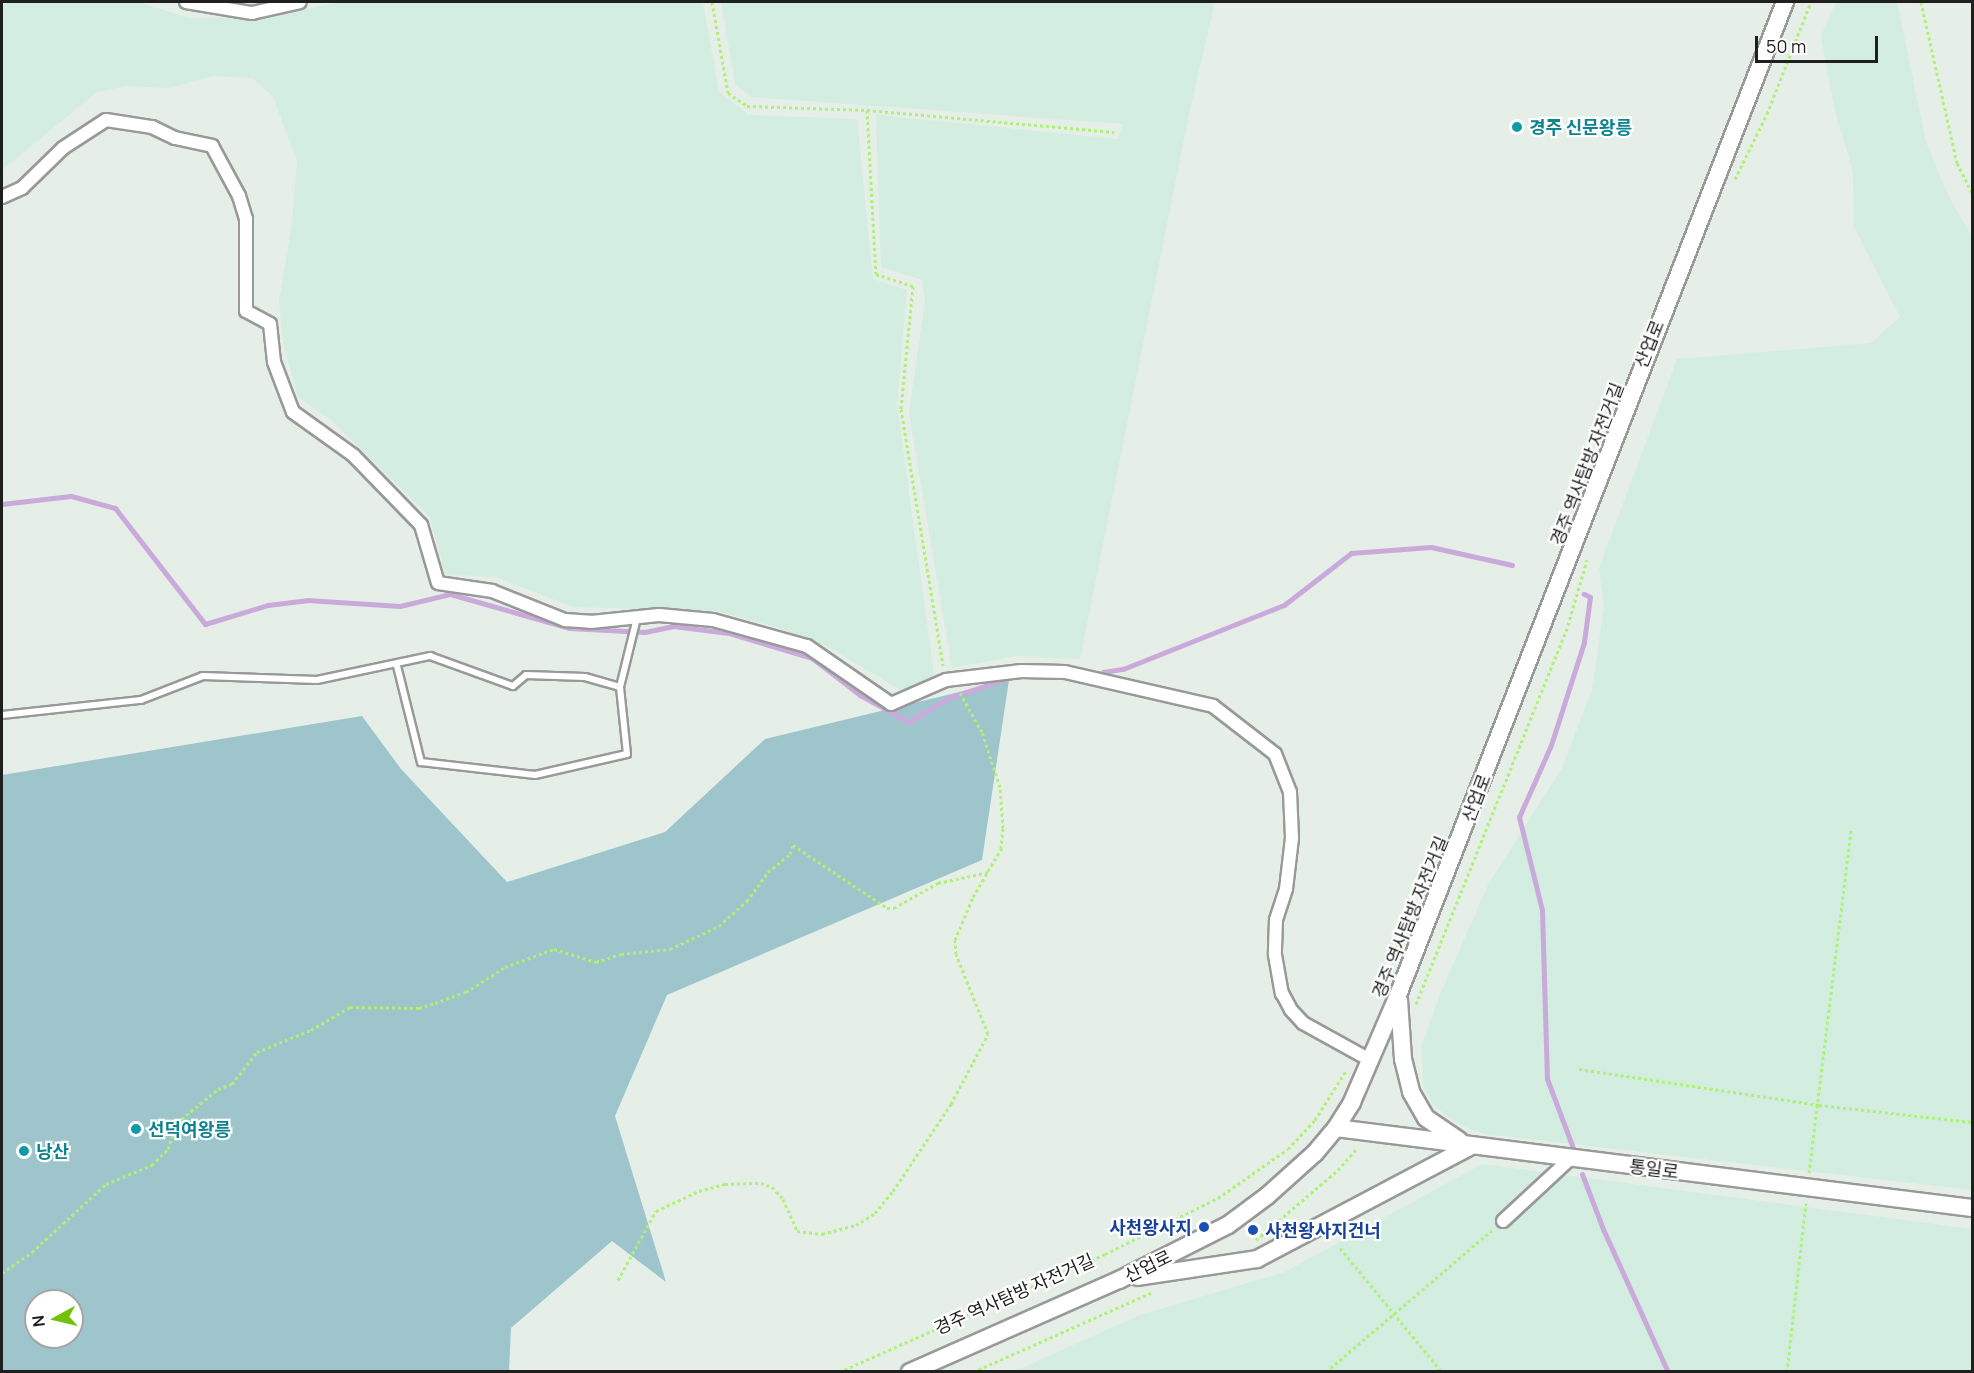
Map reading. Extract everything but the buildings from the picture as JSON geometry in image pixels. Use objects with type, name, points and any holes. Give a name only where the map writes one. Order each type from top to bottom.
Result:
[{"type":"street","points":[[186,2],[252,13],[300,2]]},
{"type":"street","name":"산업로","points":[[910,1371],[1119,1280],[1228,1225],[1276,1189],[1336,1128],[1352,1102],[1364,1057],[1398,995],[1785,2]]},
{"type":"street","points":[[2,197],[22,188],[63,147],[106,120],[152,127],[175,138],[212,146],[239,196],[246,219],[246,311],[270,324],[274,362],[293,412],[353,455],[421,525],[438,583],[492,591],[565,620],[591,622],[637,619],[713,620],[807,646],[891,704],[950,679],[984,673],[1065,672],[1214,705],[1275,754],[1290,792],[1292,838],[1286,889],[1276,920],[1275,955],[1282,993],[1291,1010],[1304,1023],[1364,1057]]},
{"type":"street","points":[[1398,995],[1403,1059],[1416,1105],[1437,1129],[1471,1146]]},
{"type":"street","name":"통일로","points":[[1336,1128],[1972,1208]]},
{"type":"street","points":[[1119,1280],[1257,1259],[1471,1146]]},
{"type":"street","points":[[1503,1221],[1570,1159]]},
{"type":"lane","points":[[398,666],[421,762],[535,775],[627,754],[620,687],[637,619]]},
{"type":"lane","points":[[2,715],[141,700],[203,676],[317,680],[398,666],[430,656],[513,686],[526,675],[585,677],[620,687]]},
{"type":"path","points":[[712,2],[728,93],[747,106],[867,110],[1114,132]]},
{"type":"path","points":[[1733,184],[1767,114],[1810,2]]},
{"type":"path","points":[[1921,2],[1957,163],[1972,192]]},
{"type":"path","points":[[618,1280],[656,1211],[699,1191],[725,1184],[761,1183],[772,1187],[783,1199],[796,1231],[808,1234],[844,1231],[874,1213],[928,1141],[988,1034],[963,973],[955,940],[973,897],[1001,849],[1000,787],[982,732],[950,679],[901,409],[913,286],[876,274],[867,110]]},
{"type":"path","name":"경주 역사탐방 자전거길","points":[[1415,1008],[1568,625],[1587,558]]},
{"type":"path","points":[[1787,1371],[1851,829]]},
{"type":"path","points":[[2,1273],[32,1252],[106,1184],[152,1165],[168,1149],[177,1122],[218,1089],[232,1083],[256,1052],[311,1030],[350,1007],[419,1008],[435,1004],[466,992],[505,967],[554,949],[596,962],[621,954],[670,949],[719,926],[747,901],[768,872],[790,854],[793,846],[886,908],[894,908],[938,883],[989,872]]},
{"type":"path","name":"경주 역사탐방 자전거길","points":[[1389,969],[1410,915]]},
{"type":"path","name":"경주 역사탐방 자전거길","points":[[839,1371],[1105,1254],[1218,1198],[1288,1149],[1315,1120],[1364,1057]]},
{"type":"path","points":[[1579,1069],[1819,1105],[1972,1122]]},
{"type":"path","points":[[1255,1241],[1338,1170],[1357,1148]]},
{"type":"path","points":[[1326,1371],[1503,1221]]},
{"type":"path","points":[[1340,1248],[1442,1371]]},
{"type":"green space","points":[[2,2],[139,2],[188,18],[267,17],[341,2],[703,2],[719,92],[749,115],[857,119],[873,279],[907,290],[897,404],[934,675],[906,693],[828,647],[776,627],[716,611],[573,607],[496,577],[445,574],[430,517],[330,419],[298,397],[283,342],[279,301],[292,222],[297,161],[273,97],[252,78],[213,76],[169,88],[126,86],[97,92],[2,170]]},
{"type":"green space","points":[[721,2],[1215,2],[1189,114],[1080,659],[1016,656],[952,668],[909,413],[925,301],[922,280],[881,267],[876,115],[1118,139],[1124,124],[751,97],[735,84]]},
{"type":"green space","points":[[1836,2],[1897,2],[1926,142],[1948,195],[1972,237],[1972,1190],[1484,1134],[1460,1125],[1434,1106],[1423,1085],[1422,1045],[1441,992],[1489,883],[1562,768],[1592,690],[1604,607],[1599,568],[1677,359],[1871,343],[1900,317],[1854,227],[1853,172],[1834,108],[1821,36]]},
{"type":"green space","points":[[1482,1164],[1972,1229],[1972,1371],[1013,1372],[1140,1315],[1285,1272]]},
{"type":"shaded area","points":[[1009,680],[982,860],[667,995],[615,1116],[666,1282],[612,1241],[511,1328],[509,1371],[2,1372],[2,775],[362,716],[401,769],[507,882],[665,832],[765,739]]},
{"type":"waterway","points":[[2,504],[71,496],[115,508],[205,624],[268,605],[307,600],[400,606],[450,594],[569,628],[645,632],[673,626],[729,633],[812,658],[860,695],[909,722],[948,698],[1011,677]]},
{"type":"waterway","points":[[1103,672],[1123,669],[1284,605],[1351,553],[1431,547],[1512,565]]},
{"type":"waterway","points":[[1573,1148],[1547,1079],[1542,910],[1519,817],[1551,745],[1584,642],[1590,597],[1584,594]]},
{"type":"waterway","points":[[1582,1174],[1603,1229],[1668,1372]]},
{"type":"place","name":"경주 신문왕릉","points":[[1517,127]]},
{"type":"place","name":"선덕여왕릉","points":[[136,1129]]},
{"type":"place","name":"낭산","points":[[24,1151]]},
{"type":"place","name":"사천왕사지","points":[[1204,1227]]},
{"type":"place","name":"사천왕사지건너","points":[[1253,1230]]}]
